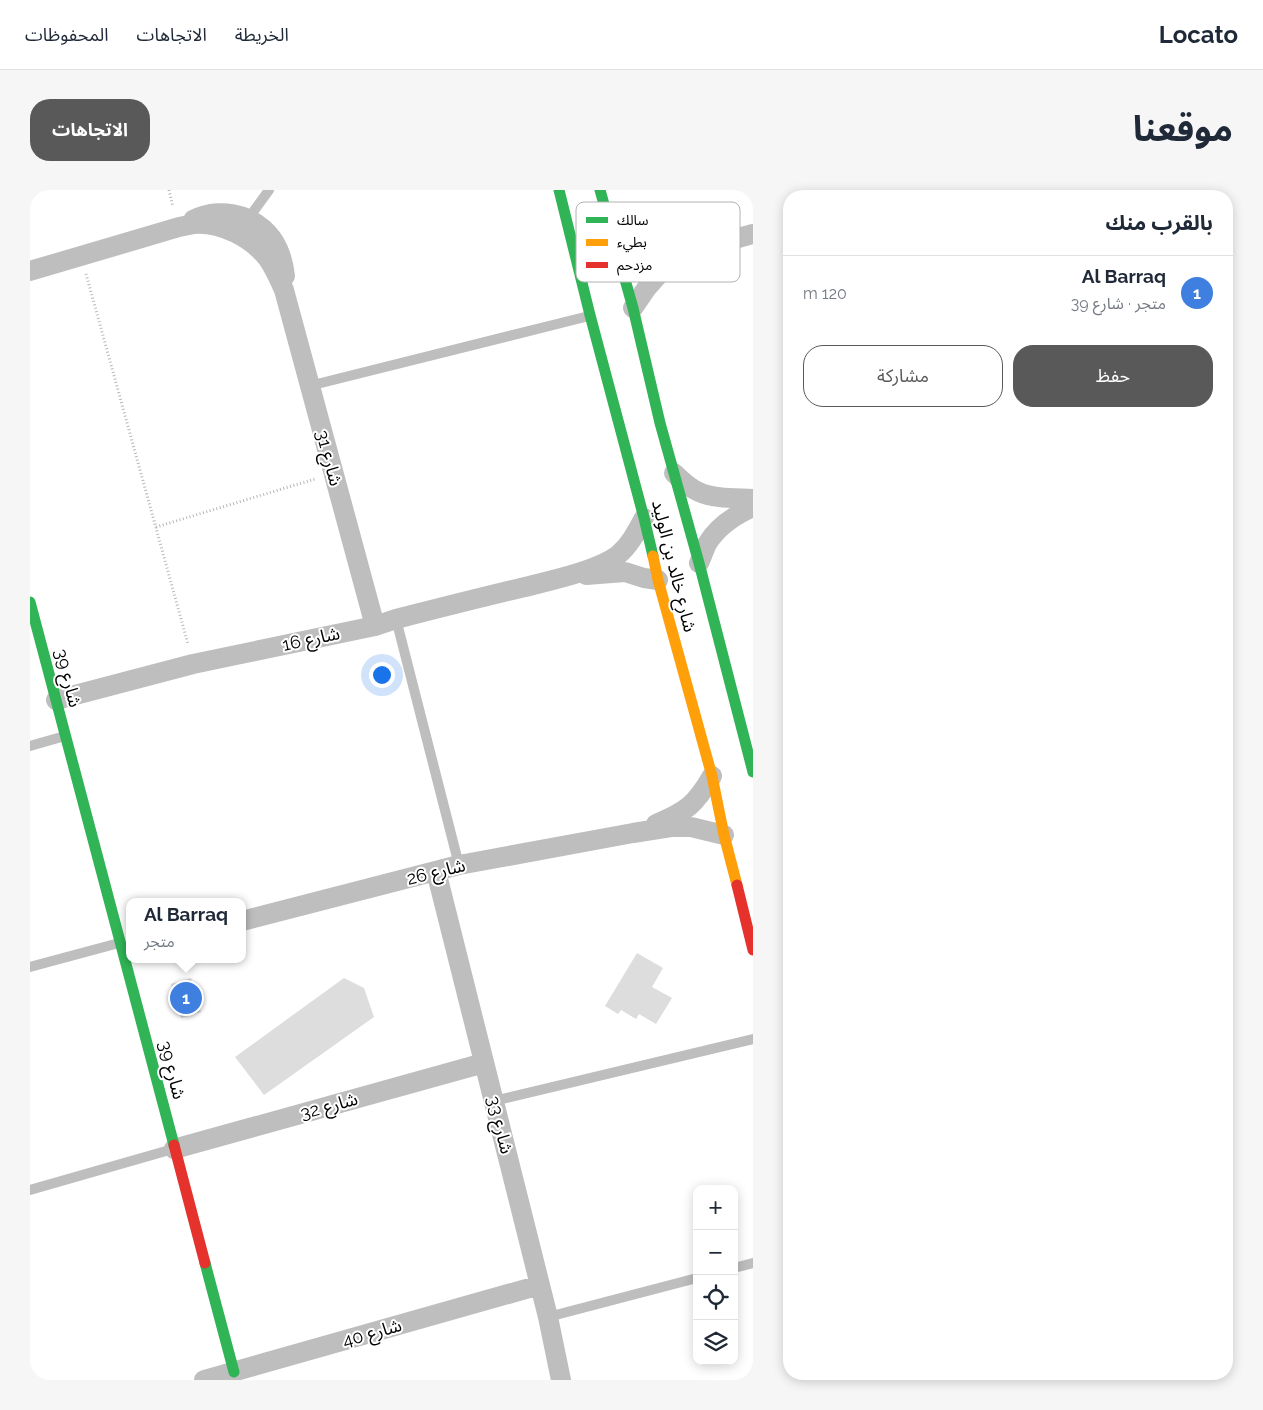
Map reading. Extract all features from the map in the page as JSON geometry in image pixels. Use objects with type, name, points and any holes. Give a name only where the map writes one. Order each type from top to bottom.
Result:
[{"type":"main road","name":"شارع خالد بن الوليد","points":[[559,190],[576,259]]},
{"type":"main road","name":"شارع خالد بن الوليد","points":[[582,282],[644,518],[658,580],[712,776],[724,834],[753,950]]},
{"type":"main road","name":"شارع خالد بن الوليد","points":[[626,282],[660,423],[699,563],[753,772]]},
{"type":"main road","points":[[645,421],[660,423]]},
{"type":"main road","points":[[620,432],[631,424]]},
{"type":"main road","name":"شارع 39","points":[[30,602],[124,948]]},
{"type":"main road","name":"شارع 39","points":[[128,963],[174,1149],[234,1372]]},
{"type":"street","name":"شارع 31","points":[[179,227],[196,218],[213,213],[231,213],[260,226],[270,236],[283,262],[284,290]]},
{"type":"street","name":"شارع 31","points":[[30,271],[195,224],[212,225],[227,230],[256,246],[276,272],[284,290],[375,626]]},
{"type":"street","points":[[740,238],[753,234]]},
{"type":"street","points":[[633,308],[652,282]]},
{"type":"street","points":[[674,473],[699,492],[726,498],[753,499]]},
{"type":"street","points":[[699,563],[707,544],[720,530],[736,515],[753,507]]},
{"type":"street","name":"شارع 16","points":[[56,700],[194,664],[375,626],[566,576],[600,564],[617,555],[627,546],[644,518]]},
{"type":"street","name":"شارع 16","points":[[566,576],[625,572],[658,580]]},
{"type":"street","name":"شارع 26","points":[[633,833],[686,810],[697,800],[712,776]]},
{"type":"street","name":"شارع 26","points":[[246,920],[459,865],[633,833],[671,828],[691,828],[724,834]]},
{"type":"street","name":"شارع 33","points":[[436,871],[548,1317],[561,1380]]},
{"type":"street","name":"شارع 32","points":[[174,1149],[484,1063]]},
{"type":"street","name":"شارع 40","points":[[204,1380],[540,1285]]},
{"type":"lane","points":[[248,219],[269,190]]},
{"type":"lane","points":[[309,386],[590,315]]},
{"type":"lane","points":[[396,619],[459,865]]},
{"type":"lane","points":[[30,746],[66,736]]},
{"type":"lane","points":[[30,968],[124,948]]},
{"type":"lane","points":[[494,1101],[753,1039]]},
{"type":"lane","points":[[30,1190],[174,1149]]},
{"type":"lane","points":[[738,1267],[753,1263]]},
{"type":"lane","points":[[548,1317],[693,1279]]},
{"type":"path","points":[[81,256],[194,664]]},
{"type":"path","points":[[156,527],[333,474]]},
{"type":"building","points":[[637,953],[663,968],[652,987],[672,998],[656,1024],[639,1014],[636,1019],[621,1010],[618,1014],[605,1006]]},
{"type":"building","points":[[191,978],[201,1012],[181,1018],[171,984]]},
{"type":"building","points":[[344,978],[364,988],[374,1017],[264,1095],[235,1057]]},
{"type":"traffic: fast","points":[[559,190],[576,259]]},
{"type":"traffic: fast","points":[[600,190],[603,202]]},
{"type":"traffic: fast","points":[[582,282],[653,556]]},
{"type":"traffic: fast","points":[[626,282],[660,423],[699,563],[753,772]]},
{"type":"traffic: fast","points":[[30,602],[174,1145]]},
{"type":"traffic: fast","points":[[205,1263],[234,1372]]},
{"type":"traffic: slow","points":[[653,556],[712,776],[737,885]]},
{"type":"traffic: jam","points":[[737,885],[753,950]]},
{"type":"traffic: jam","points":[[174,1145],[205,1263]]},
{"type":"place","name":"Al Barraq","points":[[186,998]]}]
